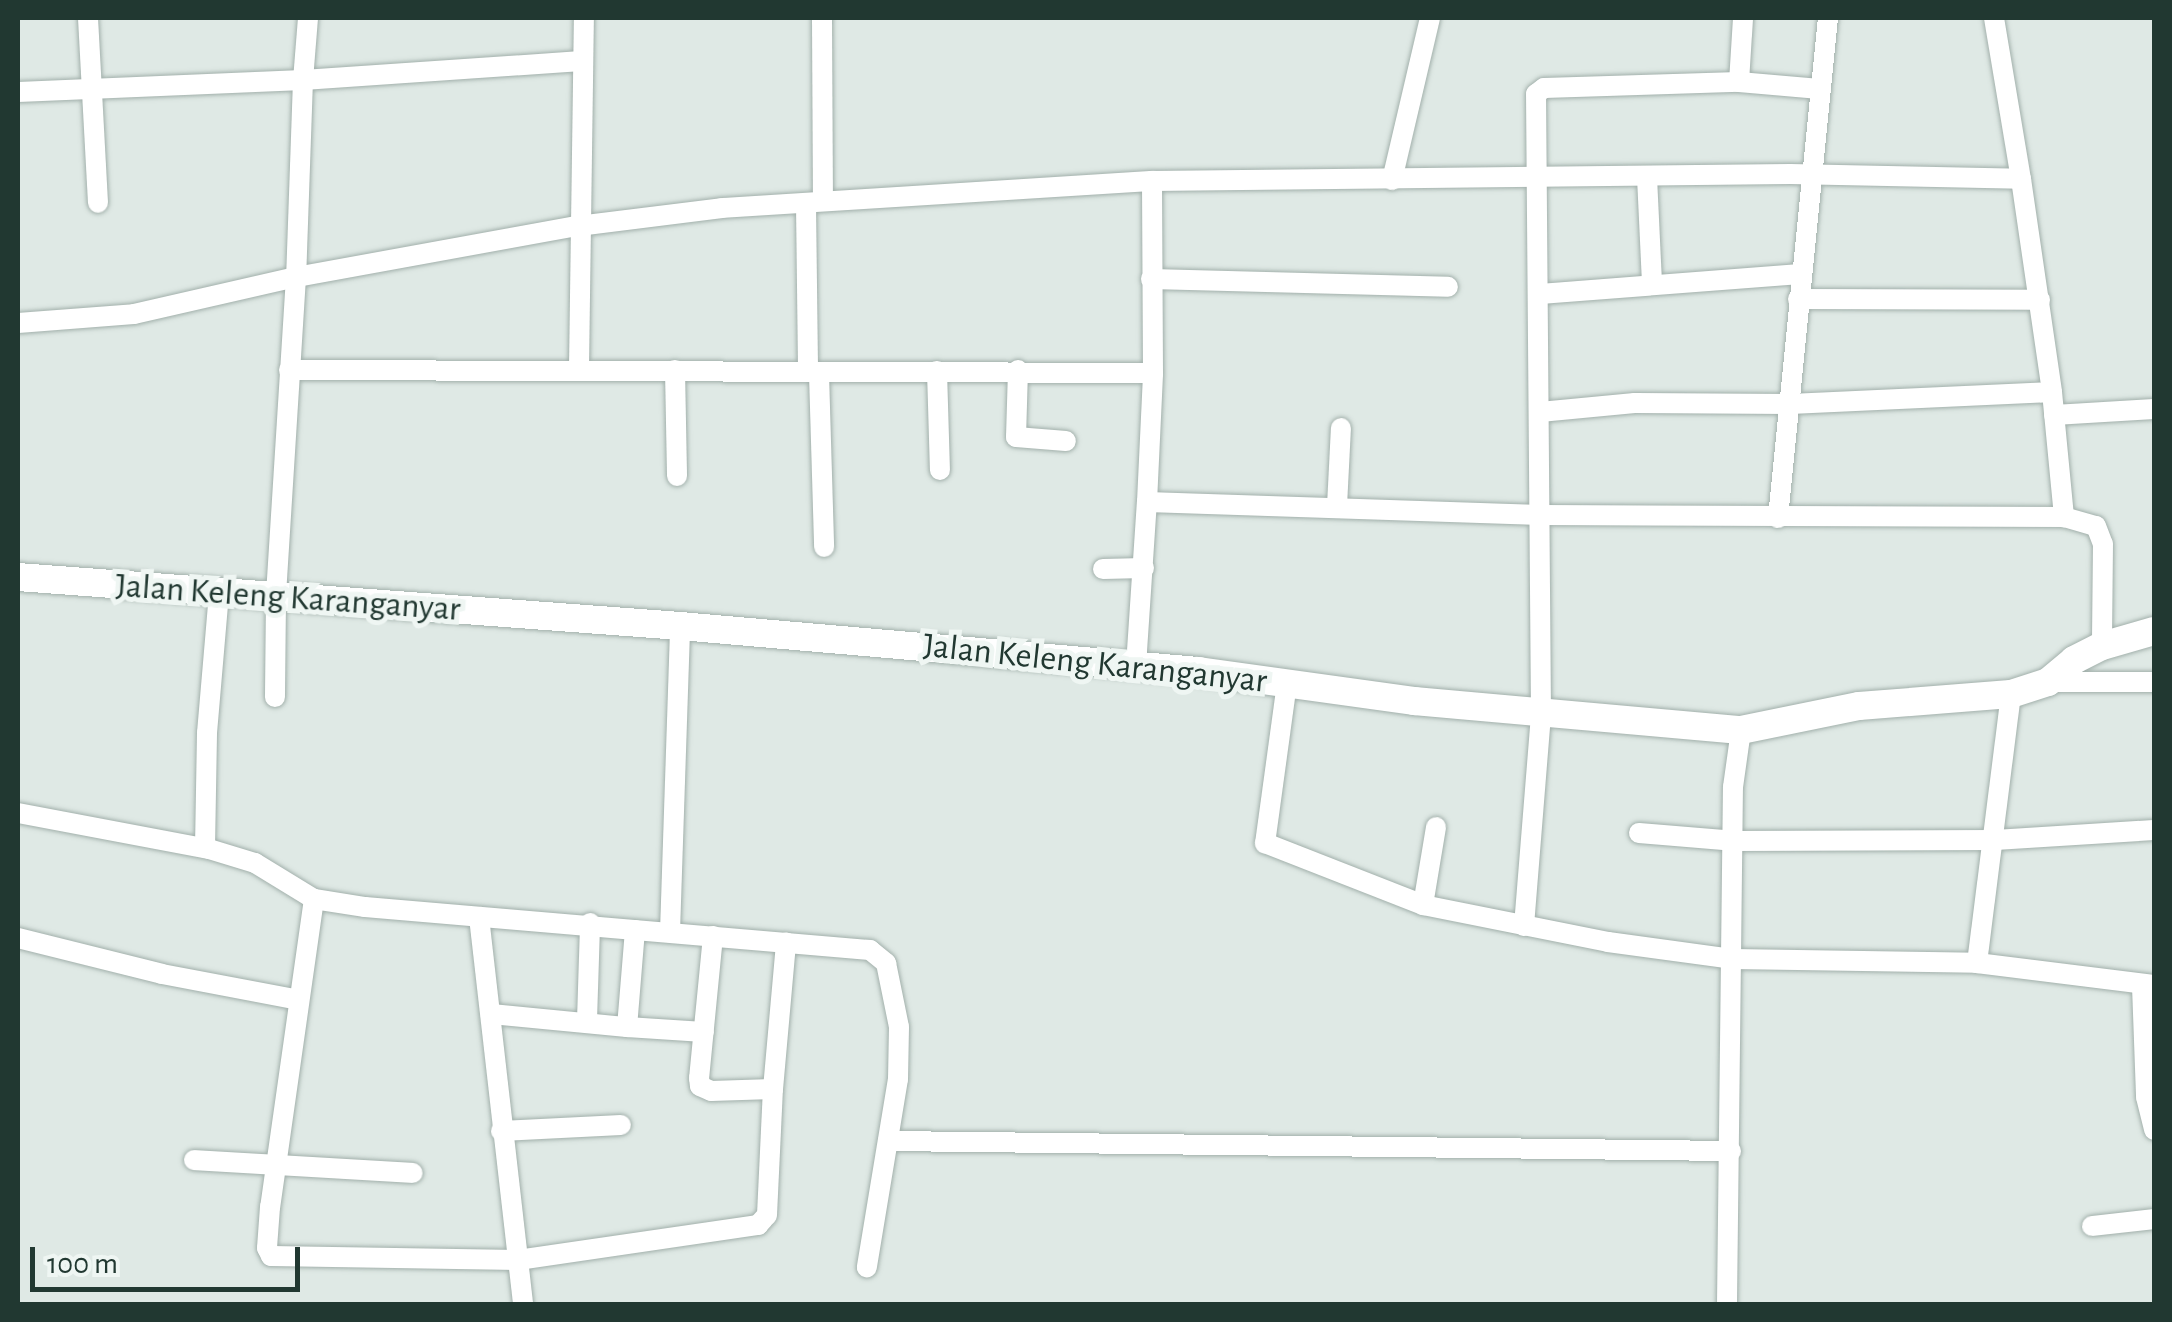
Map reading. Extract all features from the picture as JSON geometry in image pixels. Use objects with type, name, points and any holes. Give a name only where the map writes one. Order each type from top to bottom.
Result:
[{"type":"main road","name":"Jalan Keleng Karanganyar","points":[[18,577],[680,626],[1136,666],[1540,714],[1741,730],[1859,706],[2012,694],[2048,682],[2074,660],[2102,646],[2154,631]]},
{"type":"street","points":[[88,18],[98,203]]},
{"type":"street","points":[[275,697],[276,599],[308,18]]},
{"type":"street","points":[[579,368],[578,226],[584,18]]},
{"type":"street","points":[[822,18],[814,203],[814,373],[824,547]]},
{"type":"street","points":[[1392,180],[1430,18]]},
{"type":"street","points":[[1739,82],[1744,18]]},
{"type":"street","points":[[1778,518],[1828,18]]},
{"type":"street","points":[[1994,18],[2040,300],[2064,517]]},
{"type":"street","points":[[18,92],[303,80],[581,61]]},
{"type":"street","points":[[1524,926],[1540,714],[1539,180],[1534,97],[1541,89],[1739,82],[1820,89]]},
{"type":"street","points":[[18,323],[134,314],[296,277],[578,226],[722,208],[1152,182],[1810,176],[2020,179]]},
{"type":"street","points":[[1647,177],[1652,283]]},
{"type":"street","points":[[1136,666],[1154,373],[1152,182]]},
{"type":"street","points":[[1540,294],[1800,274]]},
{"type":"street","points":[[1152,279],[1448,286]]},
{"type":"street","points":[[1798,299],[2040,300]]},
{"type":"street","points":[[289,370],[579,368],[1154,373]]},
{"type":"street","points":[[675,370],[677,476]]},
{"type":"street","points":[[1018,370],[1016,437],[1066,441]]},
{"type":"street","points":[[937,371],[940,470]]},
{"type":"street","points":[[1540,412],[1636,403],[1790,404],[2052,392]]},
{"type":"street","points":[[2054,415],[2154,409]]},
{"type":"street","points":[[1337,506],[1341,428]]},
{"type":"street","points":[[1147,502],[1541,515],[2064,517],[2096,526],[2103,544],[2102,646]]},
{"type":"street","points":[[1103,568],[1144,568]]},
{"type":"street","points":[[205,848],[208,732],[219,594]]},
{"type":"street","points":[[670,932],[680,626]]},
{"type":"street","points":[[2048,682],[2154,682]]},
{"type":"street","points":[[1288,683],[1266,843],[1423,905],[1524,926],[1732,959],[1977,963],[2148,985],[2154,1130]]},
{"type":"street","points":[[1977,963],[2012,694]]},
{"type":"street","points":[[1727,1304],[1736,841],[1733,787],[1741,730]]},
{"type":"street","points":[[18,813],[205,848],[254,864],[314,898],[479,917],[590,923],[870,950],[886,963],[898,1027],[898,1079],[867,1267]]},
{"type":"street","points":[[1423,905],[1436,827]]},
{"type":"street","points":[[1639,833],[1736,841],[1995,840],[2154,830]]},
{"type":"street","points":[[314,898],[276,1164],[268,1248],[271,1256],[518,1260],[762,1223],[767,1214],[786,942]]},
{"type":"street","points":[[479,917],[523,1304]]},
{"type":"street","points":[[587,1021],[590,923]]},
{"type":"street","points":[[627,1026],[635,930]]},
{"type":"street","points":[[713,936],[700,1086],[728,1092],[773,1090]]},
{"type":"street","points":[[18,938],[162,974],[300,1000]]},
{"type":"street","points":[[491,1014],[704,1032]]},
{"type":"street","points":[[501,1131],[622,1124]]},
{"type":"street","points":[[888,1141],[1731,1151]]},
{"type":"street","points":[[194,1160],[413,1173]]},
{"type":"street","points":[[2092,1226],[2154,1220]]}]
